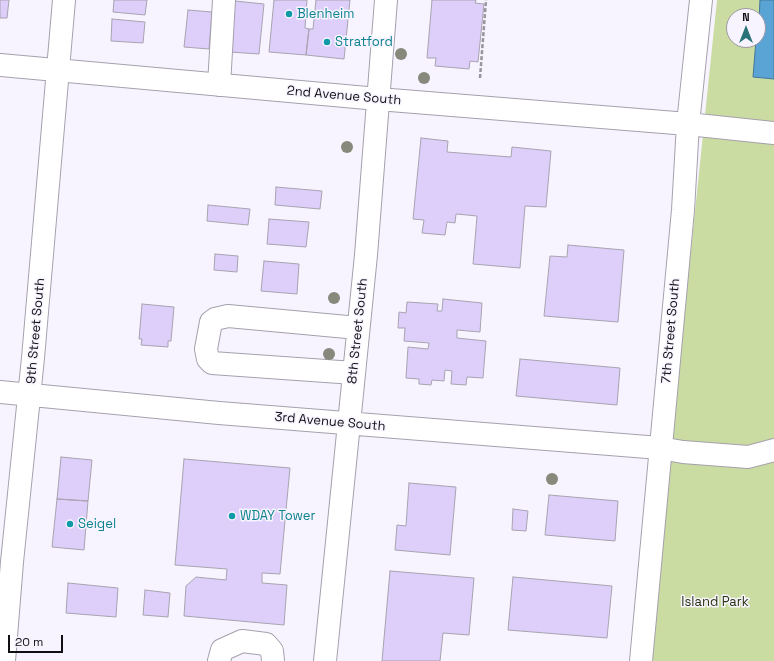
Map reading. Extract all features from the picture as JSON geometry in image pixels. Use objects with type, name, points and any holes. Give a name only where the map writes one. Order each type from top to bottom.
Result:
[{"type":"street","name":"9th Street South","points":[[4,661],[6,562],[30,395],[64,0]]},
{"type":"street","points":[[219,85],[224,0]]},
{"type":"street","name":"8th Street South","points":[[325,661],[366,255],[386,0]]},
{"type":"street","name":"7th Street South","points":[[641,661],[683,210],[688,124],[700,0]]},
{"type":"street","name":"2nd Avenue South","points":[[0,65],[378,99],[688,124],[774,133]]},
{"type":"street","points":[[354,373],[212,363],[208,359],[206,349],[211,322],[215,319],[228,316],[358,328]]},
{"type":"street","name":"3rd Avenue South","points":[[0,392],[219,414],[660,448],[683,452],[748,457],[774,450]]},
{"type":"street","points":[[219,661],[222,650],[242,641],[266,644],[272,651],[273,661]]},
{"type":"path","points":[[480,78],[486,0]]},
{"type":"green space","name":"Island Park","points":[[717,0],[774,0],[774,661],[652,661],[665,499]]},
{"type":"water","points":[[760,0],[774,0],[774,79],[753,77],[755,48],[766,48],[766,8],[760,8]]},
{"type":"building","points":[[0,0],[9,0],[7,18],[0,18]]},
{"type":"building","points":[[114,0],[147,0],[145,15],[113,12]]},
{"type":"building","name":"Blenheim","points":[[274,0],[307,0],[305,28],[309,29],[306,55],[269,52]]},
{"type":"building","name":"Stratford","points":[[316,0],[350,0],[344,59],[306,55],[309,29],[313,29]]},
{"type":"building","points":[[432,0],[476,0],[475,3],[484,4],[478,62],[470,61],[469,69],[435,66],[436,58],[427,58]]},
{"type":"building","points":[[235,1],[264,4],[259,54],[230,52]]},
{"type":"building","points":[[188,10],[212,12],[209,49],[184,47]]},
{"type":"building","points":[[112,19],[145,22],[143,43],[111,41]]},
{"type":"building","points":[[421,138],[448,141],[447,152],[511,157],[512,147],[551,151],[546,207],[525,206],[520,268],[473,264],[477,216],[456,214],[455,223],[447,222],[445,235],[422,233],[424,220],[413,219]]},
{"type":"building","points":[[276,187],[322,191],[320,209],[275,205]]},
{"type":"building","points":[[208,205],[250,209],[248,225],[207,221]]},
{"type":"building","points":[[269,219],[309,222],[306,247],[267,244]]},
{"type":"building","points":[[568,245],[624,250],[618,322],[544,316],[550,256],[567,257]]},
{"type":"building","points":[[215,254],[238,256],[237,272],[214,270]]},
{"type":"building","points":[[264,261],[299,264],[297,294],[261,291]]},
{"type":"building","points":[[443,299],[482,303],[480,332],[457,330],[457,338],[486,341],[483,378],[467,377],[466,385],[451,384],[452,371],[445,370],[444,381],[432,380],[431,385],[419,384],[419,379],[406,378],[408,347],[428,349],[429,343],[404,341],[405,328],[398,328],[399,312],[406,313],[407,302],[438,304],[437,311],[442,311]]},
{"type":"building","points":[[142,304],[174,307],[171,341],[168,341],[168,347],[141,345],[142,339],[139,339]]},
{"type":"building","points":[[520,359],[620,368],[617,405],[516,396]]},
{"type":"building","points":[[61,457],[92,460],[88,501],[57,499]]},
{"type":"building","name":"WDAY Tower","points":[[184,459],[290,468],[280,574],[262,573],[262,583],[287,585],[284,625],[184,616],[186,586],[196,577],[226,580],[227,569],[175,565]]},
{"type":"building","points":[[409,483],[456,487],[450,555],[395,550],[397,525],[406,526]]},
{"type":"building","points":[[549,495],[618,501],[615,541],[545,535]]},
{"type":"building","name":"Seigel","points":[[57,499],[88,501],[84,550],[52,547]]},
{"type":"building","points":[[513,509],[528,511],[526,531],[512,530]]},
{"type":"building","points":[[390,571],[474,578],[469,635],[443,633],[440,661],[382,661]]},
{"type":"building","points":[[513,577],[612,586],[607,638],[508,630]]},
{"type":"building","points":[[68,583],[118,588],[116,617],[66,613]]},
{"type":"building","points":[[145,590],[170,593],[168,617],[143,615]]},
{"type":"place","name":"Blenheim","points":[[289,14]]},
{"type":"place","name":"Stratford","points":[[327,42]]},
{"type":"place","name":"WDAY Tower","points":[[232,516]]},
{"type":"place","name":"Seigel","points":[[70,524]]}]
